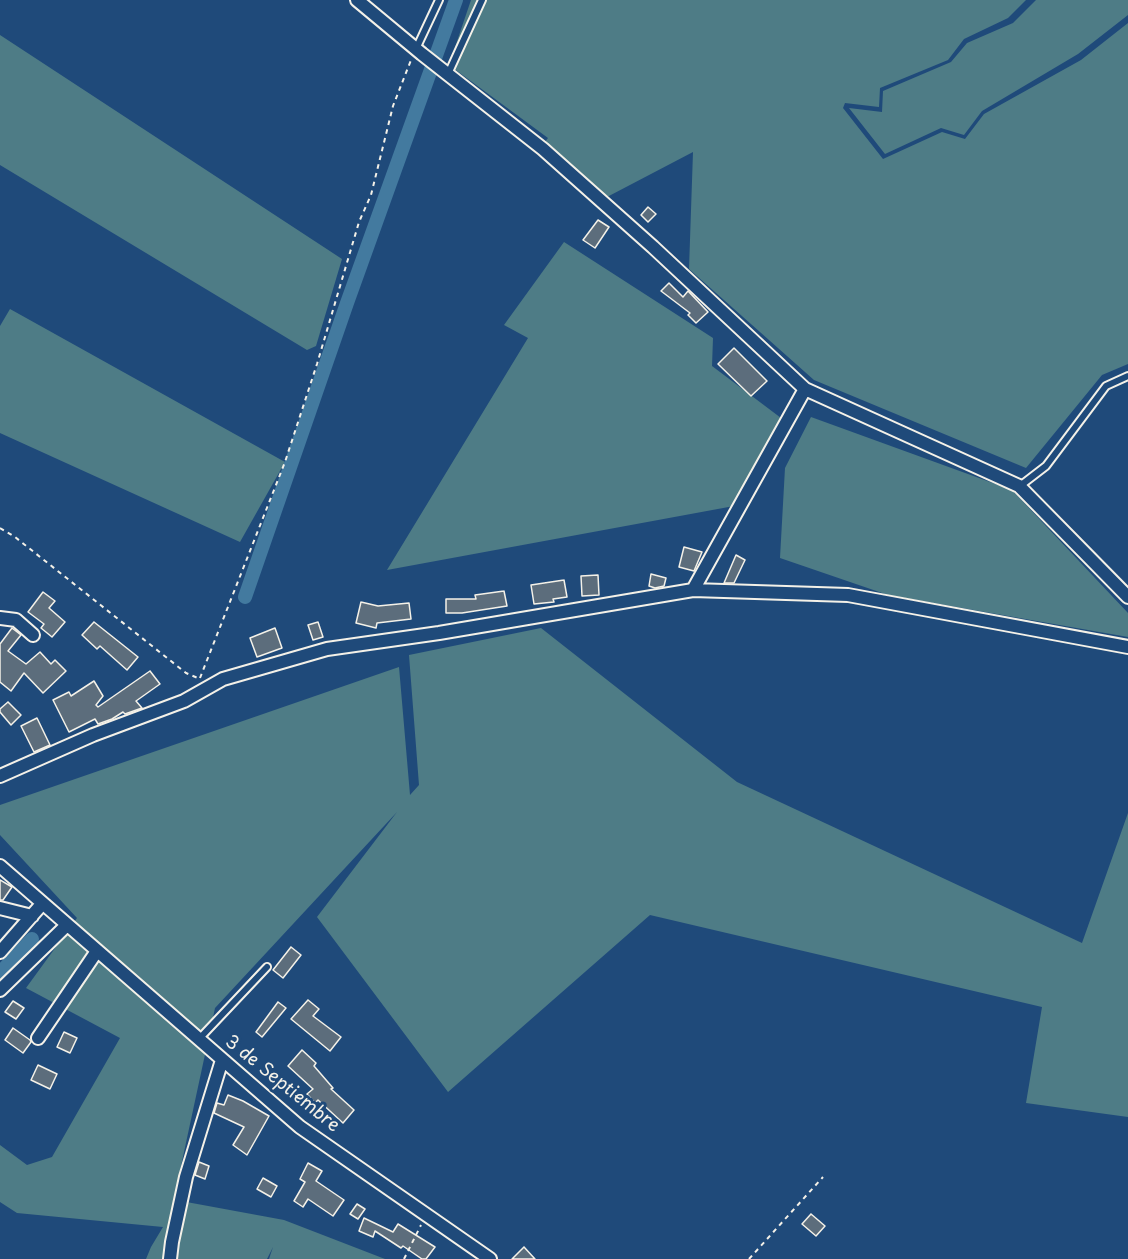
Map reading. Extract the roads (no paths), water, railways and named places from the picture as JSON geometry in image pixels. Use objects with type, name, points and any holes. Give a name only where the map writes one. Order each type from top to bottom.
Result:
[{"type":"street","points":[[357,0],[543,149],[653,247],[805,390],[1019,486],[1128,597]]},
{"type":"street","points":[[693,590],[805,390]]},
{"type":"street","points":[[0,776],[93,735],[184,701],[223,679],[327,649],[439,633],[693,590],[848,595],[1128,647]]},
{"type":"street","points":[[0,618],[16,620],[33,635]]},
{"type":"street","name":"3 de Septiembre","points":[[0,866],[300,1127],[490,1259]]},
{"type":"street","points":[[0,952],[42,904]]},
{"type":"street","points":[[0,908],[32,916]]},
{"type":"street","points":[[0,990],[65,924]]},
{"type":"street","points":[[38,1038],[97,951]]},
{"type":"street","points":[[170,1259],[186,1177],[222,1060]]},
{"type":"lane","points":[[419,51],[439,0]]},
{"type":"lane","points":[[444,71],[482,0]]},
{"type":"lane","points":[[1019,486],[1046,466],[1106,386],[1128,376]]},
{"type":"lane","points":[[199,1039],[267,967]]},
{"type":"waterway","points":[[245,597],[347,303],[456,0]]},
{"type":"waterway","points":[[0,973],[32,939]]}]
